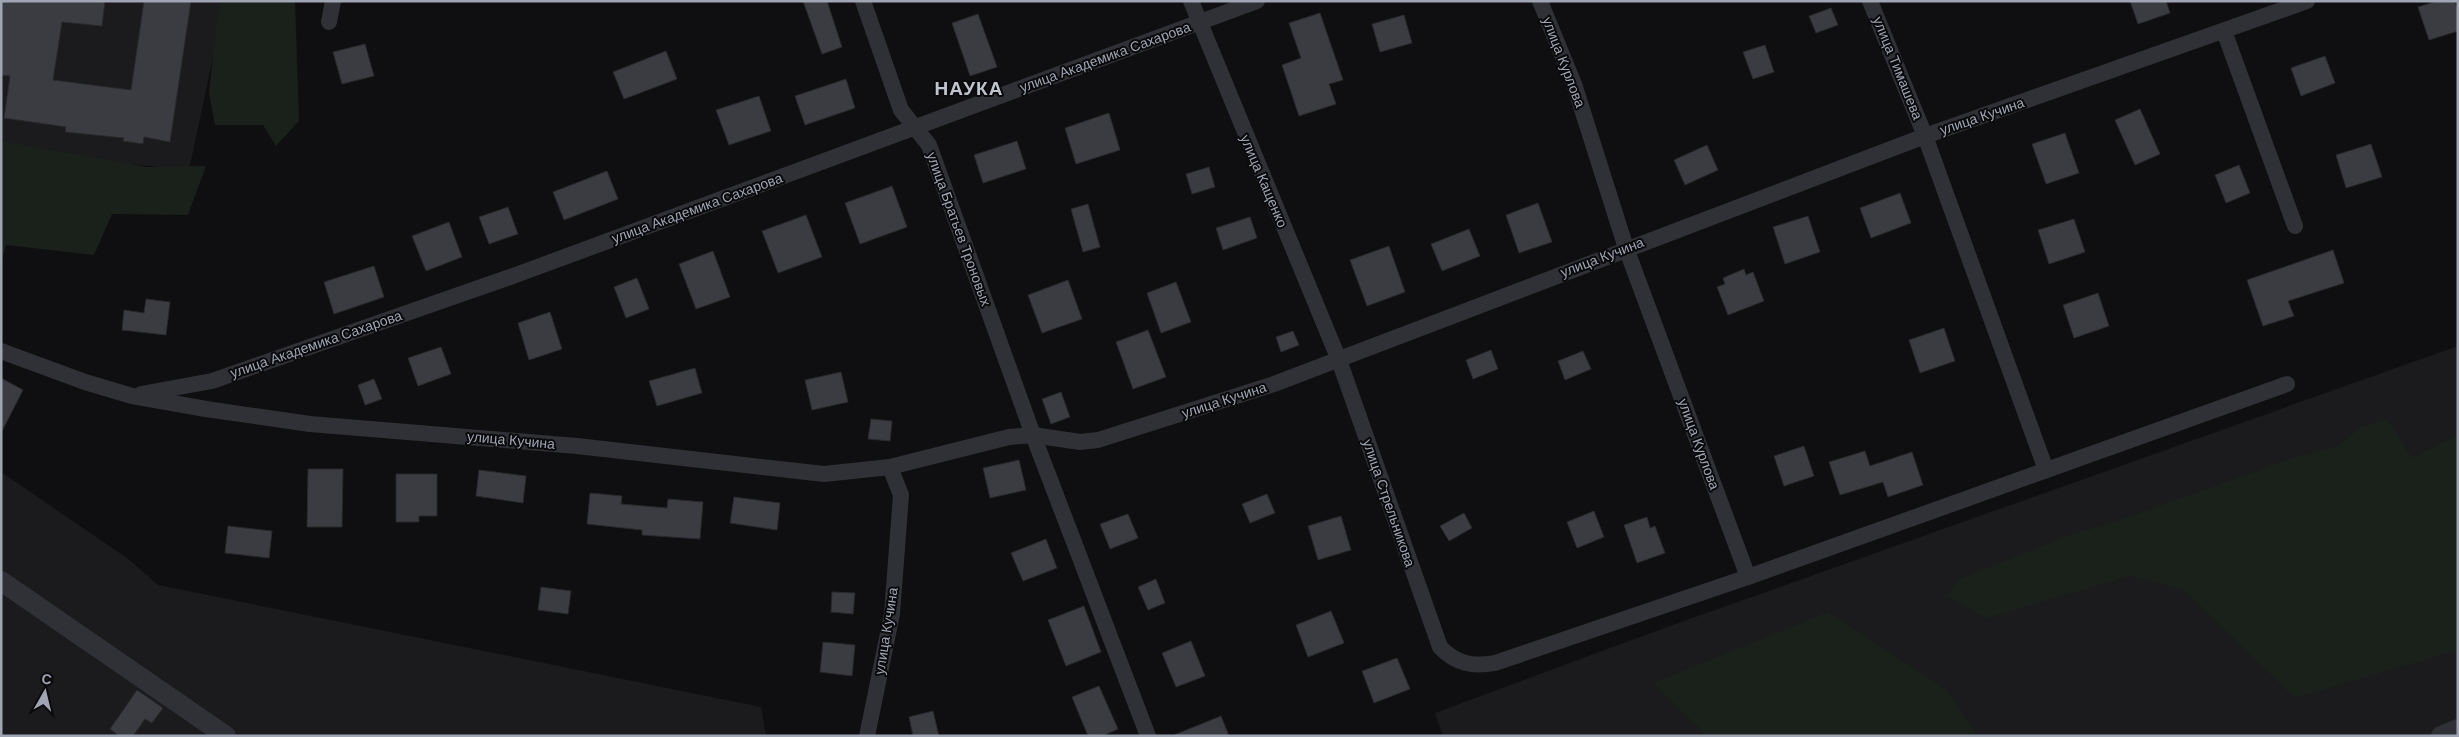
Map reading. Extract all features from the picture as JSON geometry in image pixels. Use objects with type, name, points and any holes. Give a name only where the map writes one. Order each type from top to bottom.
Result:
[{"type":"street","points":[[329,22],[333,1]]},
{"type":"street","name":"улица Братьев Троновых","points":[[863,1],[901,110],[928,145],[1033,435],[1148,736]]},
{"type":"street","name":"улица Кащенко","points":[[1191,1],[1339,360]]},
{"type":"street","name":"улица Академика Сахарова","points":[[132,396],[212,381],[512,276],[1257,1]]},
{"type":"street","name":"улица Курлова","points":[[1540,1],[1574,84],[1626,248],[1748,577]]},
{"type":"street","name":"улица Тимашева","points":[[1870,1],[1925,136],[2046,470]]},
{"type":"street","name":"улица Кучина","points":[[1,351],[85,382],[132,396],[206,409],[310,424],[577,446],[824,474],[890,467],[1009,437],[1033,435],[1062,441],[1098,440],[1274,384],[1626,248],[1925,136],[2307,1]]},
{"type":"street","points":[[2224,31],[2295,226]]},
{"type":"street","name":"улица Стрельникова","points":[[1339,360],[1440,647],[1448,656],[1462,663],[1495,664],[1748,577]]},
{"type":"street","points":[[206,409],[200,404],[198,396],[212,381]]},
{"type":"street","points":[[1748,577],[2287,384]]},
{"type":"street","name":"улица Кучина","points":[[867,736],[892,614],[901,495],[890,467]]},
{"type":"street","points":[[1,581],[226,736]]},
{"type":"shaded area","points":[[1,1],[225,1],[189,170],[1,151]]},
{"type":"shaded area","points":[[222,1],[295,1],[299,121],[276,146],[263,125],[215,125],[209,93],[218,11]]},
{"type":"shaded area","points":[[1,141],[147,167],[206,166],[188,215],[112,214],[94,255],[6,245],[1,263]]},
{"type":"shaded area","points":[[2458,346],[2458,736],[1443,736],[1435,713],[1656,631]]},
{"type":"shaded area","points":[[2387,419],[2412,458],[2458,435],[2458,650],[2295,698],[2184,590],[2130,576],[1987,618],[1946,596],[1960,579],[1972,574],[2073,534],[2120,520],[2296,457],[2337,446],[2360,428]]},
{"type":"shaded area","points":[[1,472],[127,558],[158,585],[761,707],[766,736],[1,736]]},
{"type":"shaded area","points":[[1828,612],[1947,690],[1978,736],[1707,736],[1653,683]]},
{"type":"building","points":[[1,1],[105,1],[102,26],[62,22],[53,80],[131,90],[144,1],[191,1],[170,142],[144,137],[143,144],[123,141],[124,138],[65,132],[66,127],[4,118],[10,76],[1,75]]},
{"type":"building","points":[[803,1],[827,1],[842,47],[822,54]]},
{"type":"building","points":[[2130,1],[2166,1],[2170,13],[2138,24]]},
{"type":"building","points":[[2437,1],[2455,1],[2458,10],[2458,31],[2429,40],[2418,7]]},
{"type":"building","points":[[1831,8],[1838,25],[1816,33],[1809,16]]},
{"type":"building","points":[[1320,13],[1343,80],[1329,84],[1336,104],[1299,116],[1282,65],[1301,58],[1289,23]]},
{"type":"building","points":[[978,14],[997,67],[970,76],[952,23]]},
{"type":"building","points":[[1404,15],[1412,43],[1380,52],[1372,24]]},
{"type":"building","points":[[365,44],[374,76],[342,84],[333,52]]},
{"type":"building","points":[[1765,45],[1774,72],[1753,79],[1743,52]]},
{"type":"building","points":[[666,51],[677,79],[624,99],[613,72]]},
{"type":"building","points":[[2325,56],[2335,83],[2301,96],[2291,68]]},
{"type":"building","points":[[846,79],[855,108],[805,125],[795,96]]},
{"type":"building","points":[[759,96],[771,131],[729,145],[716,110]]},
{"type":"building","points":[[2140,109],[2160,154],[2135,165],[2115,120]]},
{"type":"building","points":[[1109,113],[1120,150],[1076,164],[1065,128]]},
{"type":"building","points":[[2065,133],[2079,173],[2046,184],[2032,144]]},
{"type":"building","points":[[1017,141],[1026,169],[983,183],[974,155]]},
{"type":"building","points":[[2371,144],[2382,177],[2346,188],[2336,155]]},
{"type":"building","points":[[1707,145],[1718,170],[1685,185],[1674,160]]},
{"type":"building","points":[[2239,165],[2250,193],[2226,203],[2215,175]]},
{"type":"building","points":[[1209,167],[1215,187],[1192,194],[1186,174]]},
{"type":"building","points":[[607,171],[618,199],[564,220],[553,192]]},
{"type":"building","points":[[892,186],[907,227],[860,244],[845,203]]},
{"type":"building","points":[[1900,193],[1911,223],[1871,238],[1860,208]]},
{"type":"building","points":[[1538,203],[1552,242],[1519,253],[1506,215]]},
{"type":"building","points":[[1088,204],[1100,247],[1083,252],[1071,209]]},
{"type":"building","points":[[508,207],[518,234],[489,244],[479,217]]},
{"type":"building","points":[[806,215],[822,257],[778,273],[762,231]]},
{"type":"building","points":[[1808,216],[1820,252],[1785,264],[1773,227]]},
{"type":"building","points":[[1250,217],[1257,238],[1223,250],[1216,228]]},
{"type":"building","points":[[2074,219],[2085,252],[2049,264],[2038,230]]},
{"type":"building","points":[[449,222],[462,257],[426,271],[412,236]]},
{"type":"building","points":[[1469,229],[1480,256],[1442,271],[1431,244]]},
{"type":"building","points":[[1389,246],[1405,292],[1367,306],[1350,260]]},
{"type":"building","points":[[2333,250],[2344,283],[2288,301],[2294,316],[2263,326],[2247,280]]},
{"type":"building","points":[[713,251],[730,297],[696,309],[679,264]]},
{"type":"building","points":[[374,266],[384,297],[334,314],[324,282]]},
{"type":"building","points":[[1744,269],[1746,275],[1753,272],[1764,301],[1728,315],[1717,287],[1725,284],[1723,278]]},
{"type":"building","points":[[637,278],[649,309],[626,318],[614,287]]},
{"type":"building","points":[[1068,280],[1082,319],[1042,333],[1028,295]]},
{"type":"building","points":[[1176,282],[1191,322],[1161,333],[1147,293]]},
{"type":"building","points":[[2098,293],[2109,326],[2074,338],[2063,305]]},
{"type":"building","points":[[146,299],[170,302],[166,335],[122,330],[124,310],[144,313]]},
{"type":"building","points":[[550,312],[562,349],[529,360],[518,323]]},
{"type":"building","points":[[1944,328],[1955,361],[1920,373],[1909,340]]},
{"type":"building","points":[[1148,330],[1166,377],[1133,389],[1116,342]]},
{"type":"building","points":[[1293,331],[1299,345],[1281,352],[1276,337]]},
{"type":"building","points":[[441,347],[451,374],[418,386],[408,358]]},
{"type":"building","points":[[1491,350],[1498,369],[1473,379],[1466,360]]},
{"type":"building","points":[[1583,351],[1591,369],[1565,380],[1558,361]]},
{"type":"building","points":[[695,368],[702,393],[657,406],[649,381]]},
{"type":"building","points":[[841,372],[848,402],[812,410],[805,380]]},
{"type":"building","points":[[1,378],[23,390],[1,433]]},
{"type":"building","points":[[374,379],[382,399],[365,405],[358,385]]},
{"type":"building","points":[[1061,392],[1070,417],[1051,424],[1042,399]]},
{"type":"building","points":[[871,419],[892,421],[890,441],[868,439]]},
{"type":"building","points":[[1804,446],[1814,476],[1784,486],[1774,456]]},
{"type":"building","points":[[1865,451],[1870,466],[1912,452],[1923,485],[1888,497],[1883,482],[1840,495],[1829,462]]},
{"type":"building","points":[[1019,460],[1026,490],[990,498],[983,468]]},
{"type":"building","points":[[308,469],[343,469],[342,527],[307,527]]},
{"type":"building","points":[[479,470],[526,476],[523,503],[476,496]]},
{"type":"building","points":[[396,474],[437,474],[437,516],[419,516],[419,522],[396,522]]},
{"type":"building","points":[[590,493],[622,496],[621,504],[667,508],[668,499],[703,502],[700,539],[642,535],[642,530],[587,524]]},
{"type":"building","points":[[1267,494],[1275,513],[1250,523],[1242,504]]},
{"type":"building","points":[[734,497],[780,503],[777,530],[730,523]]},
{"type":"building","points":[[1594,511],[1604,537],[1577,548],[1567,522]]},
{"type":"building","points":[[1464,513],[1472,528],[1449,541],[1440,526]]},
{"type":"building","points":[[1128,514],[1138,538],[1110,549],[1100,524]]},
{"type":"building","points":[[1341,516],[1351,550],[1318,560],[1308,526]]},
{"type":"building","points":[[1647,517],[1650,528],[1655,526],[1665,553],[1637,563],[1624,525]]},
{"type":"building","points":[[228,526],[272,531],[269,558],[225,553]]},
{"type":"building","points":[[1046,539],[1057,568],[1023,581],[1011,553]]},
{"type":"building","points":[[1156,579],[1165,603],[1148,610],[1138,587]]},
{"type":"building","points":[[541,587],[571,591],[568,614],[538,610]]},
{"type":"building","points":[[832,592],[855,593],[853,614],[831,612]]},
{"type":"building","points":[[1084,606],[1101,652],[1066,666],[1048,620]]},
{"type":"building","points":[[1331,611],[1344,643],[1308,657],[1296,625]]},
{"type":"building","points":[[1191,641],[1205,676],[1176,687],[1162,653]]},
{"type":"building","points":[[823,642],[855,645],[852,676],[820,672]]},
{"type":"building","points":[[1397,658],[1410,689],[1374,703],[1362,671]]},
{"type":"building","points":[[1099,686],[1118,729],[1102,736],[1088,736],[1072,697]]},
{"type":"building","points":[[137,690],[163,708],[152,723],[145,719],[133,736],[119,736],[110,729]]},
{"type":"building","points":[[933,711],[939,736],[913,736],[909,717]]},
{"type":"building","points":[[1221,716],[1229,736],[1174,735]]},
{"type":"district","name":"НАУКА","points":[[969,88]]}]
